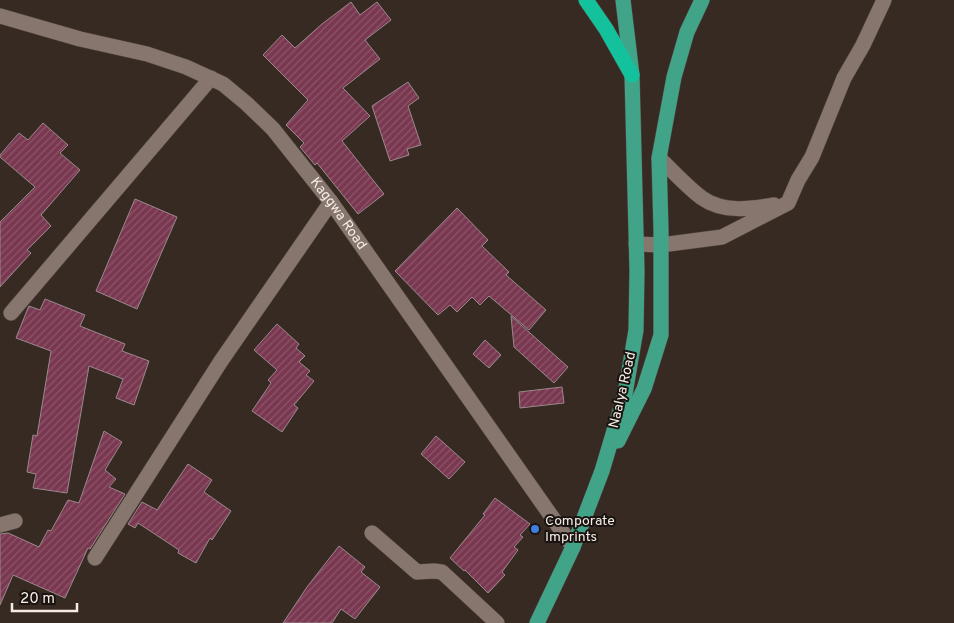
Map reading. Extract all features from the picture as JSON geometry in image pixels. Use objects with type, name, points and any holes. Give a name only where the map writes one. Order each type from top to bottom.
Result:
[{"type":"highway","points":[[586,0],[606,29],[632,75]]},
{"type":"main road","name":"Naalya Road","points":[[537,623],[573,546],[602,471],[624,394],[636,330],[637,271],[632,75],[623,0]]},
{"type":"main road","points":[[602,471],[644,389],[661,335],[659,158],[674,77],[687,32],[702,0]]},
{"type":"street","points":[[636,244],[661,245],[722,237],[788,203],[798,180],[812,157],[844,78],[863,45],[884,0]]},
{"type":"street","name":"Kaggwa Road","points":[[0,16],[80,39],[147,54],[186,67],[223,84],[273,129],[331,202],[573,546]]},
{"type":"street","points":[[11,313],[211,78]]},
{"type":"street","points":[[659,158],[703,199],[722,206],[748,209],[788,203]]},
{"type":"street","points":[[95,558],[221,361],[331,202]]},
{"type":"street","points":[[0,525],[15,521]]},
{"type":"street","points":[[372,533],[417,572],[442,572],[497,623]]},
{"type":"building","points":[[351,2],[360,15],[377,2],[391,20],[365,40],[380,59],[343,88],[370,116],[342,141],[384,194],[358,214],[317,163],[315,165],[300,147],[304,143],[286,125],[308,100],[263,55],[282,35],[295,48]]},
{"type":"building","points":[[408,82],[419,98],[408,106],[421,145],[407,149],[409,155],[390,161],[372,106]]},
{"type":"building","points":[[43,123],[68,145],[60,153],[80,170],[41,215],[51,226],[27,250],[31,253],[0,287],[0,222],[35,187],[0,155],[19,133],[28,140]]},
{"type":"building","points":[[135,199],[177,217],[137,309],[96,291]]},
{"type":"building","points":[[457,208],[488,240],[482,246],[509,272],[506,275],[546,310],[529,330],[489,296],[480,305],[472,297],[457,312],[450,305],[438,315],[395,271]]},
{"type":"building","points":[[45,299],[85,315],[80,326],[125,344],[122,351],[149,361],[134,405],[116,398],[123,379],[89,366],[67,493],[33,488],[36,474],[27,472],[33,435],[37,436],[51,351],[16,338],[29,306],[40,310]]},
{"type":"building","points":[[511,316],[568,367],[554,383],[514,347]]},
{"type":"building","points":[[277,324],[299,344],[296,348],[305,356],[299,362],[310,371],[306,375],[314,381],[294,405],[298,408],[282,432],[252,411],[271,383],[268,380],[277,370],[254,350]]},
{"type":"building","points":[[485,340],[501,355],[489,368],[473,354]]},
{"type":"building","points":[[562,387],[564,403],[520,408],[519,392]]},
{"type":"building","points":[[104,431],[122,442],[105,470],[116,479],[109,487],[125,494],[90,549],[88,548],[65,598],[13,575],[0,605],[0,534],[8,533],[39,547],[48,530],[51,531],[68,500],[79,503]]},
{"type":"building","points":[[436,436],[465,462],[449,479],[421,454]]},
{"type":"building","points":[[188,464],[212,480],[204,492],[231,511],[212,540],[210,538],[196,563],[178,553],[179,550],[138,523],[135,528],[128,524],[142,502],[157,510]]},
{"type":"building","points":[[495,498],[530,524],[520,535],[523,537],[514,547],[518,550],[502,572],[505,575],[488,593],[450,558],[485,515],[483,514]]},
{"type":"building","points":[[339,546],[365,567],[361,572],[380,587],[355,619],[341,609],[332,623],[283,623],[307,587]]},
{"type":"place","name":"Comporate Imprints","points":[[535,529]]}]
